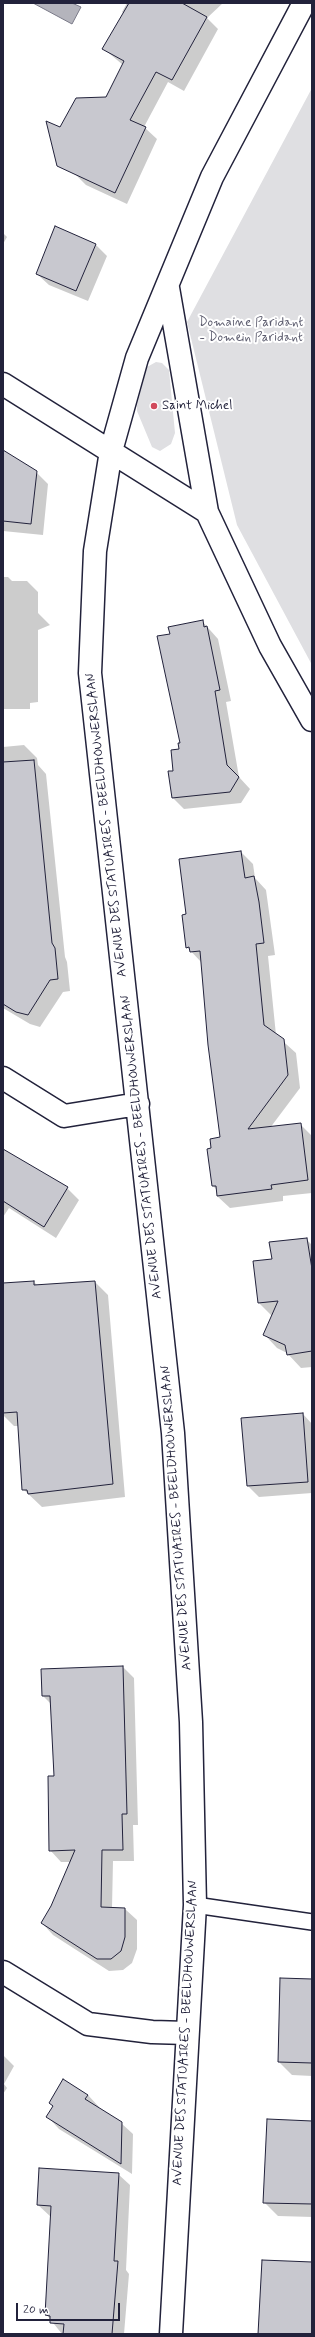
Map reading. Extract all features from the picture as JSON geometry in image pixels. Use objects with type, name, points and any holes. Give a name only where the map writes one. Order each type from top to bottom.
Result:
[{"type":"street","name":"AVENUE DES STATUAIRES - BEELDHOUWERSLAAN","points":[[171,2334],[195,1905],[191,1722],[173,1433],[90,673],[95,551],[111,452],[137,358],[168,288],[212,177],[304,3]]},
{"type":"street","points":[[168,288],[207,512],[270,646],[312,720]]},
{"type":"street","points":[[3,384],[207,512]]},
{"type":"street","points":[[3,1078],[64,1116],[138,1104]]},
{"type":"street","points":[[3,1972],[88,2024],[152,2032],[187,2032]]},
{"type":"lane","points":[[195,1905],[312,1922]]},
{"type":"green space","name":"Domaine Paridant - Domein Paridant","points":[[312,88],[312,665],[237,525],[187,322]]},
{"type":"green space","points":[[156,362],[162,363],[169,370],[175,433],[171,444],[160,451],[152,447],[137,411],[137,405],[147,367]]},
{"type":"shaded area","points":[[33,3],[72,3],[81,7],[72,24]]},
{"type":"building","points":[[129,3],[182,3],[207,17],[172,80],[156,72],[130,120],[146,127],[115,193],[57,166],[46,121],[60,127],[76,98],[106,97],[124,61],[102,49]]},
{"type":"building","points":[[55,226],[96,244],[76,291],[36,274]]},
{"type":"building","points":[[3,450],[37,471],[31,524],[3,521]]},
{"type":"building","points":[[203,620],[204,627],[207,626],[220,690],[215,691],[227,765],[239,777],[230,792],[172,798],[168,771],[173,771],[171,750],[179,749],[178,743],[180,743],[157,636],[170,634],[168,627]]},
{"type":"building","points":[[34,760],[52,943],[55,948],[58,979],[50,980],[28,1015],[16,1012],[3,1004],[3,762]]},
{"type":"building","points":[[241,851],[245,878],[254,876],[259,902],[264,943],[256,944],[264,1025],[284,1039],[288,1075],[248,1129],[301,1123],[308,1180],[271,1185],[272,1189],[217,1196],[216,1186],[212,1186],[207,1149],[211,1148],[210,1139],[220,1137],[208,1045],[200,951],[190,952],[189,947],[186,948],[182,915],[186,914],[179,859]]},
{"type":"building","points":[[3,1149],[68,1187],[44,1227],[3,1201]]},
{"type":"building","points":[[307,1238],[312,1269],[312,1351],[287,1355],[285,1345],[263,1335],[278,1301],[258,1303],[253,1261],[272,1259],[269,1242]]},
{"type":"building","points":[[34,1281],[34,1285],[95,1281],[113,1484],[28,1494],[27,1490],[22,1490],[17,1412],[3,1413],[3,1283]]},
{"type":"building","points":[[303,1413],[308,1482],[247,1486],[241,1418]]},
{"type":"building","points":[[123,1666],[127,1814],[122,1814],[123,1850],[102,1850],[101,1907],[125,1908],[125,1937],[121,1951],[111,1959],[97,1959],[41,1923],[51,1906],[75,1850],[49,1851],[48,1776],[54,1776],[50,1696],[42,1696],[41,1669]]},
{"type":"building","points":[[280,1978],[312,1979],[312,2063],[278,2062]]},
{"type":"building","points":[[63,2079],[88,2095],[85,2099],[122,2122],[121,2164],[46,2117],[53,2106],[49,2103]]},
{"type":"building","points":[[267,2119],[312,2121],[312,2204],[263,2203]]},
{"type":"building","points":[[39,2168],[119,2173],[114,2261],[118,2261],[112,2334],[63,2334],[64,2324],[50,2323],[50,2316],[45,2315],[51,2206],[37,2205]]},
{"type":"building","points":[[262,2260],[312,2262],[312,2334],[258,2334]]},
{"type":"place","name":"Saint Michel","points":[[154,406]]}]
